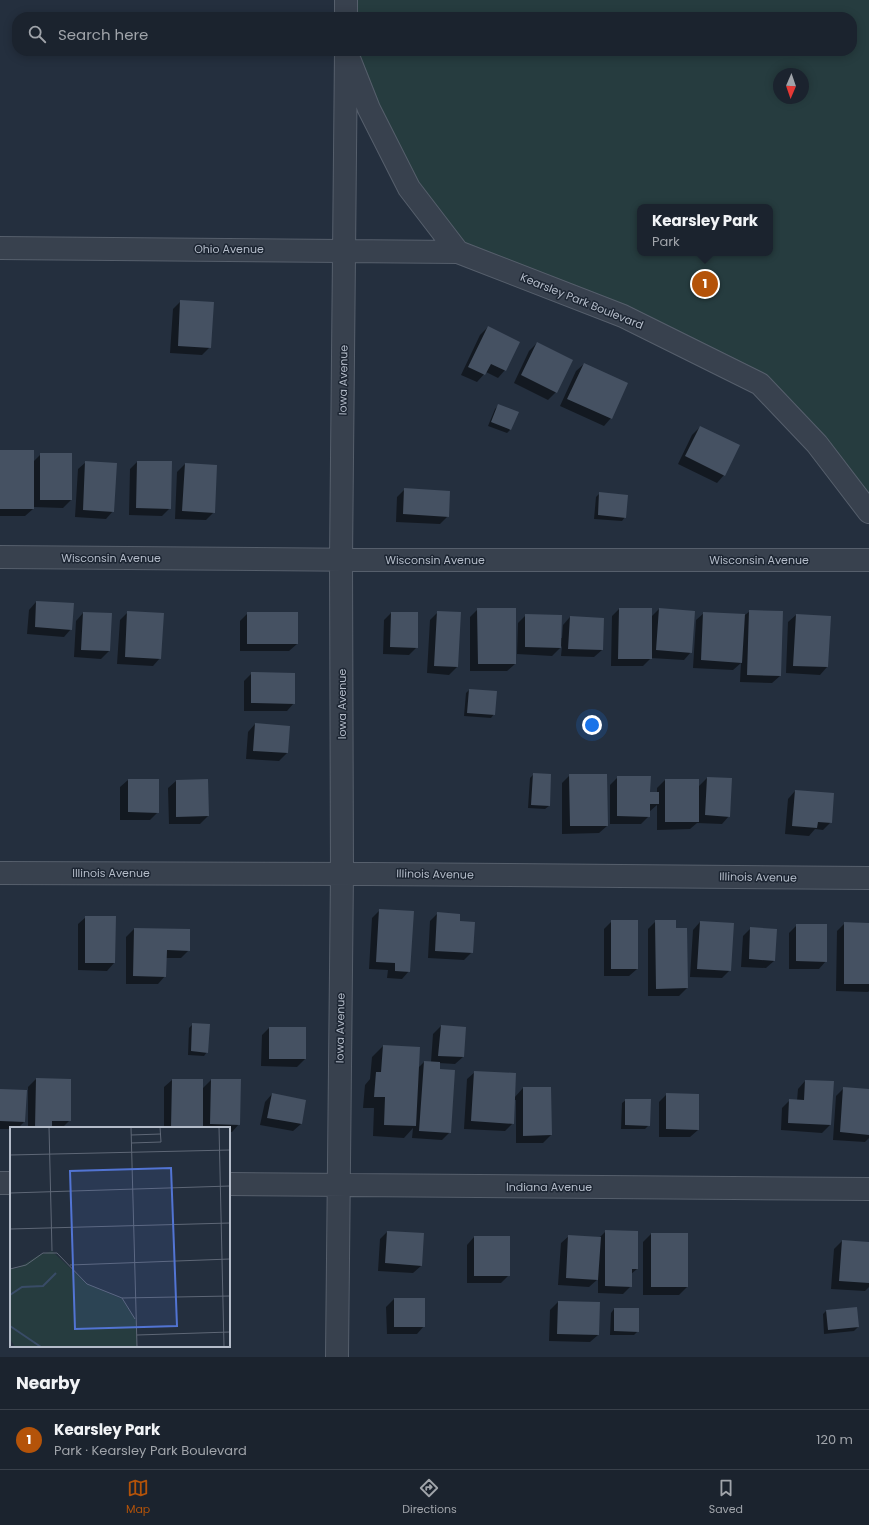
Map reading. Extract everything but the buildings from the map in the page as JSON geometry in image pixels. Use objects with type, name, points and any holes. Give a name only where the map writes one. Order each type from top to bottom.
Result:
[{"type":"street","points":[[346,0],[346,12]]},
{"type":"street","name":"Iowa Avenue","points":[[336,1357],[342,874],[341,560],[346,56]]},
{"type":"street","points":[[348,56],[369,109],[409,188],[458,252]]},
{"type":"street","name":"Ohio Avenue","points":[[0,248],[458,252]]},
{"type":"street","name":"Kearsley Park Boulevard","points":[[458,252],[623,316],[760,384],[817,444],[869,512]]},
{"type":"street","name":"Wisconsin Avenue","points":[[0,557],[341,560],[869,560]]},
{"type":"street","name":"Illinois Avenue","points":[[0,872],[869,878]]},
{"type":"street","name":"Indiana Avenue","points":[[230,1184],[869,1189]]},
{"type":"green space","points":[[346,0],[869,0],[869,512],[760,384],[458,252],[409,188],[348,56],[857,56],[857,12],[346,12]]},
{"type":"place","name":"Kearsley Park","points":[[705,284]]}]
